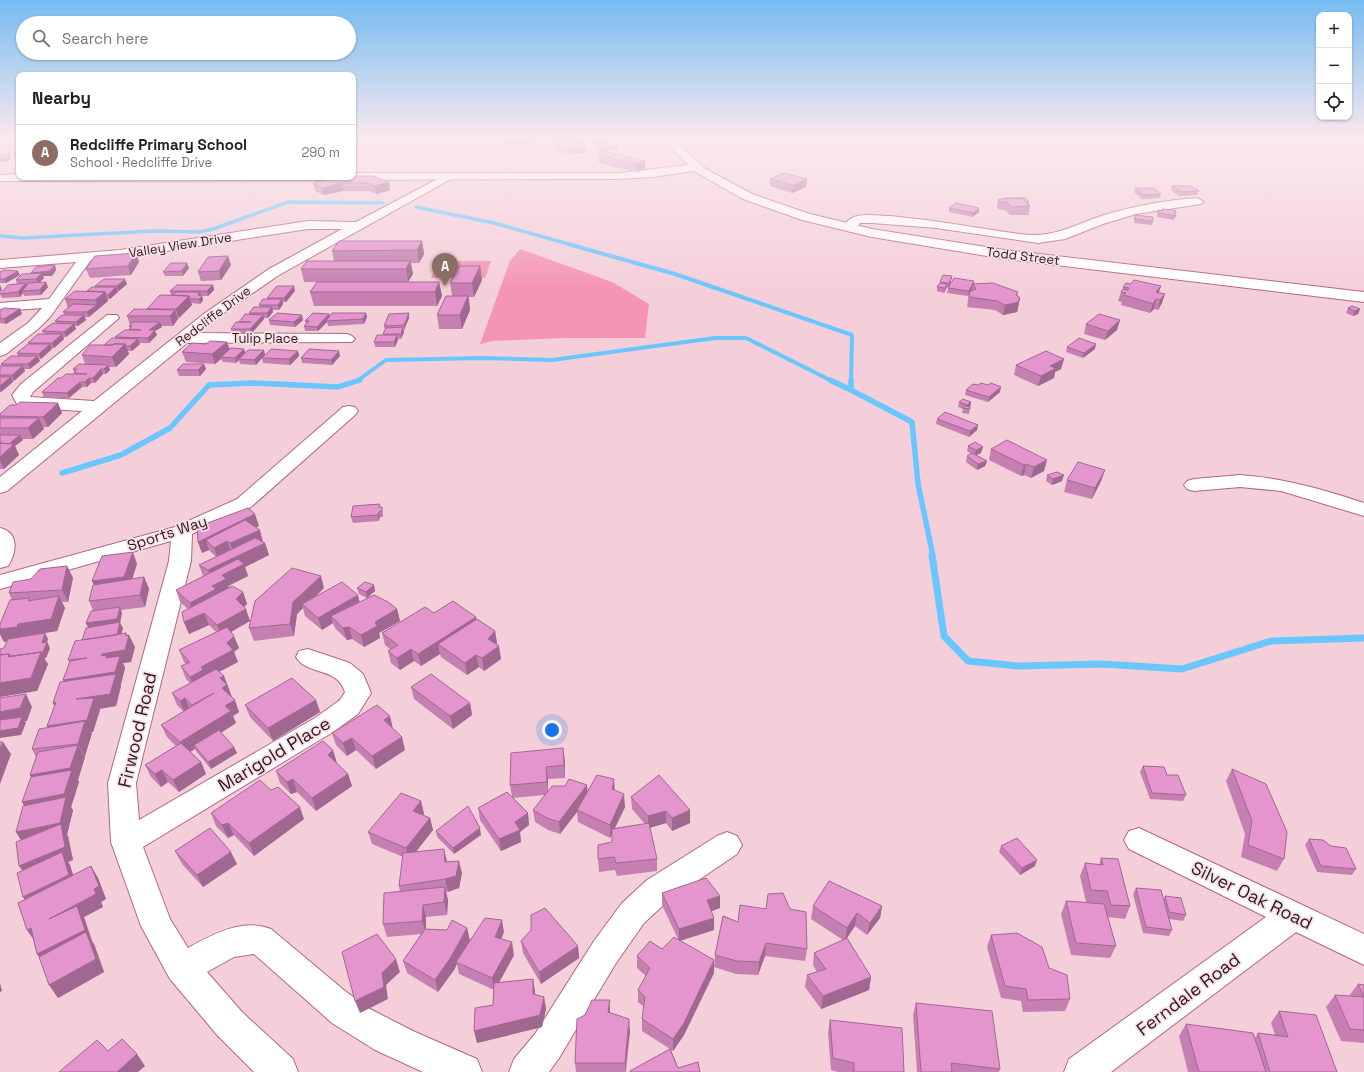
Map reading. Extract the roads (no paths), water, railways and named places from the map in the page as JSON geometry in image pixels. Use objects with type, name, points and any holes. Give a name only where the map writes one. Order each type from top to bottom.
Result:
[{"type":"street","name":"Redcliffe Drive","points":[[0,487],[183,338],[240,294],[274,272],[426,189]]},
{"type":"street","name":"Todd Street","points":[[733,189],[757,200],[796,214],[884,235],[987,252],[1364,297]]},
{"type":"street","points":[[850,228],[851,224],[857,220],[872,219],[973,229],[1020,239],[1047,239],[1067,234],[1098,221],[1144,209],[1173,203],[1197,202]]},
{"type":"street","name":"Valley View Drive","points":[[0,264],[86,258],[308,225],[360,226]]},
{"type":"street","points":[[0,352],[33,326],[86,258]]},
{"type":"street","points":[[0,307],[52,303]]},
{"type":"street","points":[[99,407],[31,403],[23,400],[21,395],[26,388],[112,318]]},
{"type":"street","name":"Tulip Place","points":[[183,338],[347,339]]},
{"type":"street","name":"Sports Way","points":[[0,582],[182,531],[244,503],[349,411]]},
{"type":"street","points":[[1194,485],[1217,481],[1277,483],[1305,490],[1364,510]]},
{"type":"street","name":"Firwood Road","points":[[182,531],[180,562],[122,784],[126,842],[157,926],[182,968],[230,1024],[280,1072]]},
{"type":"street","points":[[0,534],[2,535],[4,551],[0,561]]},
{"type":"street","name":"Marigold Place","points":[[126,842],[324,725],[349,707],[358,693],[354,680],[341,670],[308,657]]},
{"type":"street","name":"Silver Oak Road","points":[[1139,840],[1364,950]]},
{"type":"street","points":[[526,1072],[547,1046],[604,952],[633,913],[658,890],[727,845]]},
{"type":"street","name":"Ferndale Road","points":[[1082,1072],[1293,916]]},
{"type":"street","points":[[182,968],[231,942],[247,938],[260,939],[344,1011],[393,1040],[464,1072]]},
{"type":"waterway","points":[[0,236],[22,238],[154,231],[199,232],[213,229],[288,202],[383,203]]},
{"type":"waterway","points":[[416,207],[494,223],[572,245]]},
{"type":"waterway","points":[[568,244],[675,274],[852,335],[851,381]]},
{"type":"waterway","points":[[357,381],[386,360],[483,358],[552,360],[715,338],[746,338],[830,380]]},
{"type":"waterway","points":[[830,380],[851,390]]},
{"type":"waterway","points":[[62,473],[121,455],[170,428],[209,385],[252,383],[338,387],[357,381]]},
{"type":"waterway","points":[[851,381],[851,390]]},
{"type":"waterway","points":[[851,390],[912,422],[918,484],[933,556]]},
{"type":"waterway","points":[[932,555],[944,636],[968,661],[1019,666],[1102,664],[1182,669],[1271,641],[1364,638]]},
{"type":"place","name":"Redcliffe Primary School","points":[[445,286]]}]
